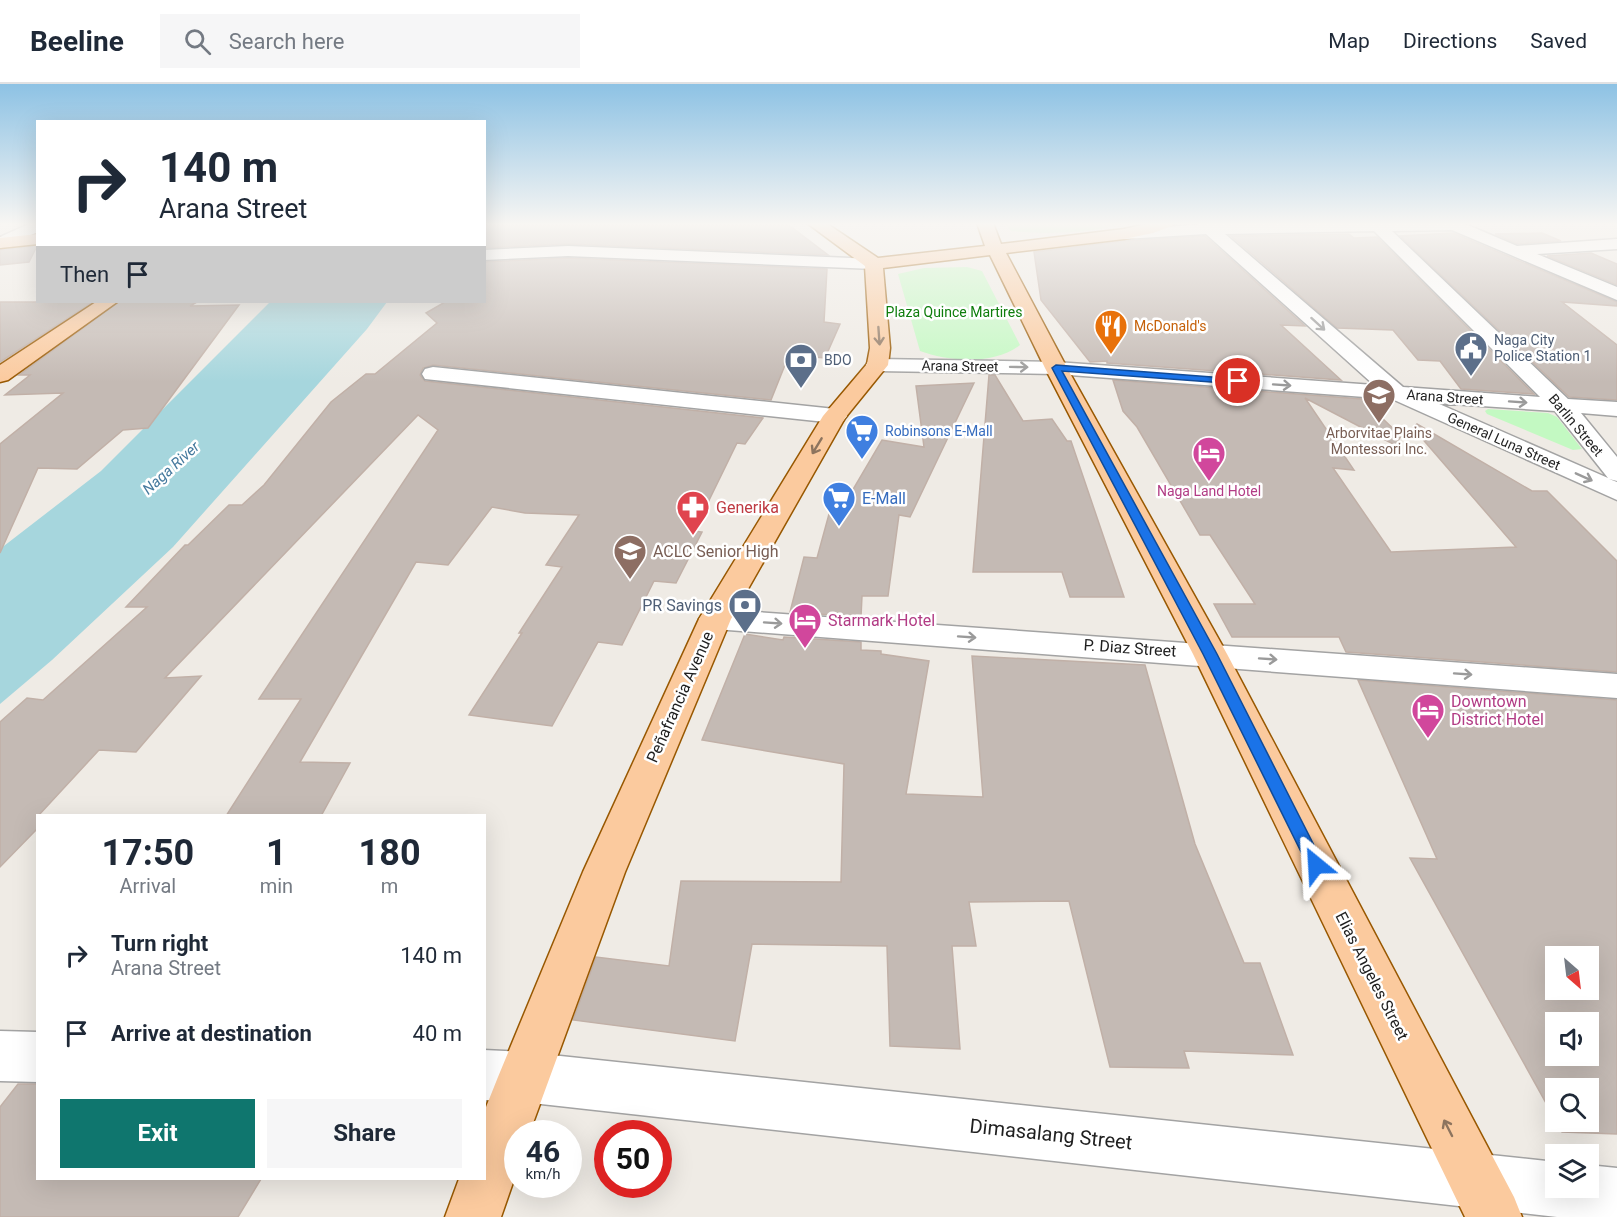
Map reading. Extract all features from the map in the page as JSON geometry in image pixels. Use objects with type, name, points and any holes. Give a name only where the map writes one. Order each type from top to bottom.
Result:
[{"type":"main road","points":[[875,276],[880,348],[877,365]]},
{"type":"main road","name":"Elias Angeles Street","points":[[1009,276],[1210,654],[1484,1199]]},
{"type":"main road","points":[[0,375],[107,303]]},
{"type":"main road","name":"Peñafrancia Avenue","points":[[486,1158],[504,1076],[604,872],[715,619],[835,416],[877,365]]},
{"type":"main road","name":"Peñafrancia Avenue","points":[[473,1217],[481,1180]]},
{"type":"street","name":"General Luna Street","points":[[1264,276],[1396,393],[1617,492]]},
{"type":"street","name":"Barlin Street","points":[[1429,276],[1562,405],[1617,473]]},
{"type":"street","points":[[1575,276],[1617,294]]},
{"type":"street","name":"Arana Street","points":[[877,365],[1056,368],[1617,409]]},
{"type":"street","points":[[433,374],[835,416]]},
{"type":"street","name":"P. Diaz Street","points":[[715,619],[1617,686]]},
{"type":"street","points":[[0,1056],[36,1057]]},
{"type":"street","name":"Dimasalang Street","points":[[504,1076],[1484,1199],[1617,1196]]},
{"type":"green space","name":"Plaza Quince Martires","points":[[899,276],[985,276],[1020,345],[998,356],[972,360],[944,358],[920,351]]},
{"type":"green space","points":[[1488,409],[1548,413],[1557,417],[1582,449],[1573,450],[1487,414],[1485,411]]},
{"type":"water","name":"Naga River","points":[[269,303],[386,303],[367,329],[173,547],[52,660],[0,704],[0,549],[101,471]]},
{"type":"building","points":[[486,276],[827,276],[824,322],[840,324],[825,358],[789,355],[771,400],[433,365],[423,368],[420,375],[425,381],[763,418],[745,444],[737,443],[694,531],[702,532],[676,583],[654,581],[622,645],[598,642],[552,726],[469,715],[562,567],[546,565],[579,515],[525,513],[492,507],[448,565],[416,562],[300,762],[350,763],[322,814],[227,814],[301,699],[259,699],[438,430],[418,415],[165,678],[201,676],[136,752],[99,750],[40,814],[36,814],[36,830],[0,867],[0,722],[27,698],[43,700],[147,607],[126,607],[185,545],[188,545],[229,505],[242,505],[264,485],[331,402],[366,374],[375,374],[437,323],[426,313],[443,303],[486,303]]},
{"type":"building","points":[[1037,276],[1249,276],[1305,326],[1281,325],[1341,380],[1107,363],[1107,361],[1090,362],[1041,300]]},
{"type":"building","points":[[1277,276],[1416,276],[1534,394],[1461,389],[1440,361],[1418,360],[1393,330],[1337,328]]},
{"type":"building","points":[[1442,276],[1555,276],[1617,302],[1617,306],[1562,302],[1617,345],[1617,400],[1569,397]]},
{"type":"building","points":[[1595,276],[1617,276],[1617,285]]},
{"type":"building","points":[[0,302],[91,303],[0,362]]},
{"type":"building","points":[[118,303],[195,303],[190,306],[239,305],[148,428],[123,430],[77,469],[38,468],[0,553],[0,444],[63,393],[5,395],[30,375],[19,375]]},
{"type":"building","points":[[989,375],[995,375],[1023,421],[1052,419],[1067,441],[1071,441],[1124,597],[1070,597],[1062,572],[973,572]]},
{"type":"building","points":[[1113,380],[1362,399],[1401,436],[1395,445],[1305,398],[1354,470],[1333,468],[1391,552],[1516,547],[1413,428],[1417,424],[1532,491],[1547,491],[1617,561],[1617,672],[1346,652],[1339,637],[1232,637],[1214,604],[1255,604],[1210,535],[1200,535],[1137,427],[1123,411]]},
{"type":"building","points":[[974,383],[910,517],[899,515],[888,596],[862,596],[861,617],[790,612],[804,557],[817,558],[829,514],[838,515],[882,440],[924,447],[916,386]]},
{"type":"building","points":[[745,634],[783,640],[784,637],[861,642],[861,650],[881,651],[881,654],[929,661],[906,794],[983,797],[972,656],[1145,665],[1195,844],[1244,963],[1260,963],[1293,1055],[1184,1051],[1189,1068],[1110,1067],[1069,901],[969,902],[976,946],[952,946],[960,1049],[890,1046],[887,946],[752,944],[735,1041],[573,1020],[596,957],[669,966],[681,881],[841,882],[844,764],[702,740]]},
{"type":"building","points":[[1358,680],[1617,700],[1617,1134],[1562,1132],[1599,1132],[1599,1078],[1545,1078],[1545,1101],[1410,858],[1437,859]]},
{"type":"building","points":[[18,1084],[36,1084],[36,1180],[260,1180],[238,1217],[0,1217],[0,1107]]},
{"type":"place","name":"McDonald's","points":[[1111,355]]},
{"type":"place","name":"Naga City Police Station 1","points":[[1471,377]]},
{"type":"place","name":"BDO","points":[[801,389]]},
{"type":"place","name":"Arborvitae Plains Montessori Inc.","points":[[1379,424]]},
{"type":"place","name":"Robinsons E-Mall","points":[[862,460]]},
{"type":"place","name":"Naga Land Hotel","points":[[1209,482]]},
{"type":"place","name":"E-Mall","points":[[839,527]]},
{"type":"place","name":"Generika","points":[[693,536]]},
{"type":"place","name":"ACLC Senior High","points":[[630,580]]},
{"type":"place","name":"PR Savings","points":[[745,634]]},
{"type":"place","name":"Starmark Hotel","points":[[805,649]]},
{"type":"place","name":"Downtown District Hotel","points":[[1428,739]]},
{"type":"route","points":[[1238,381],[1056,368],[1210,654],[1316,865]]}]
